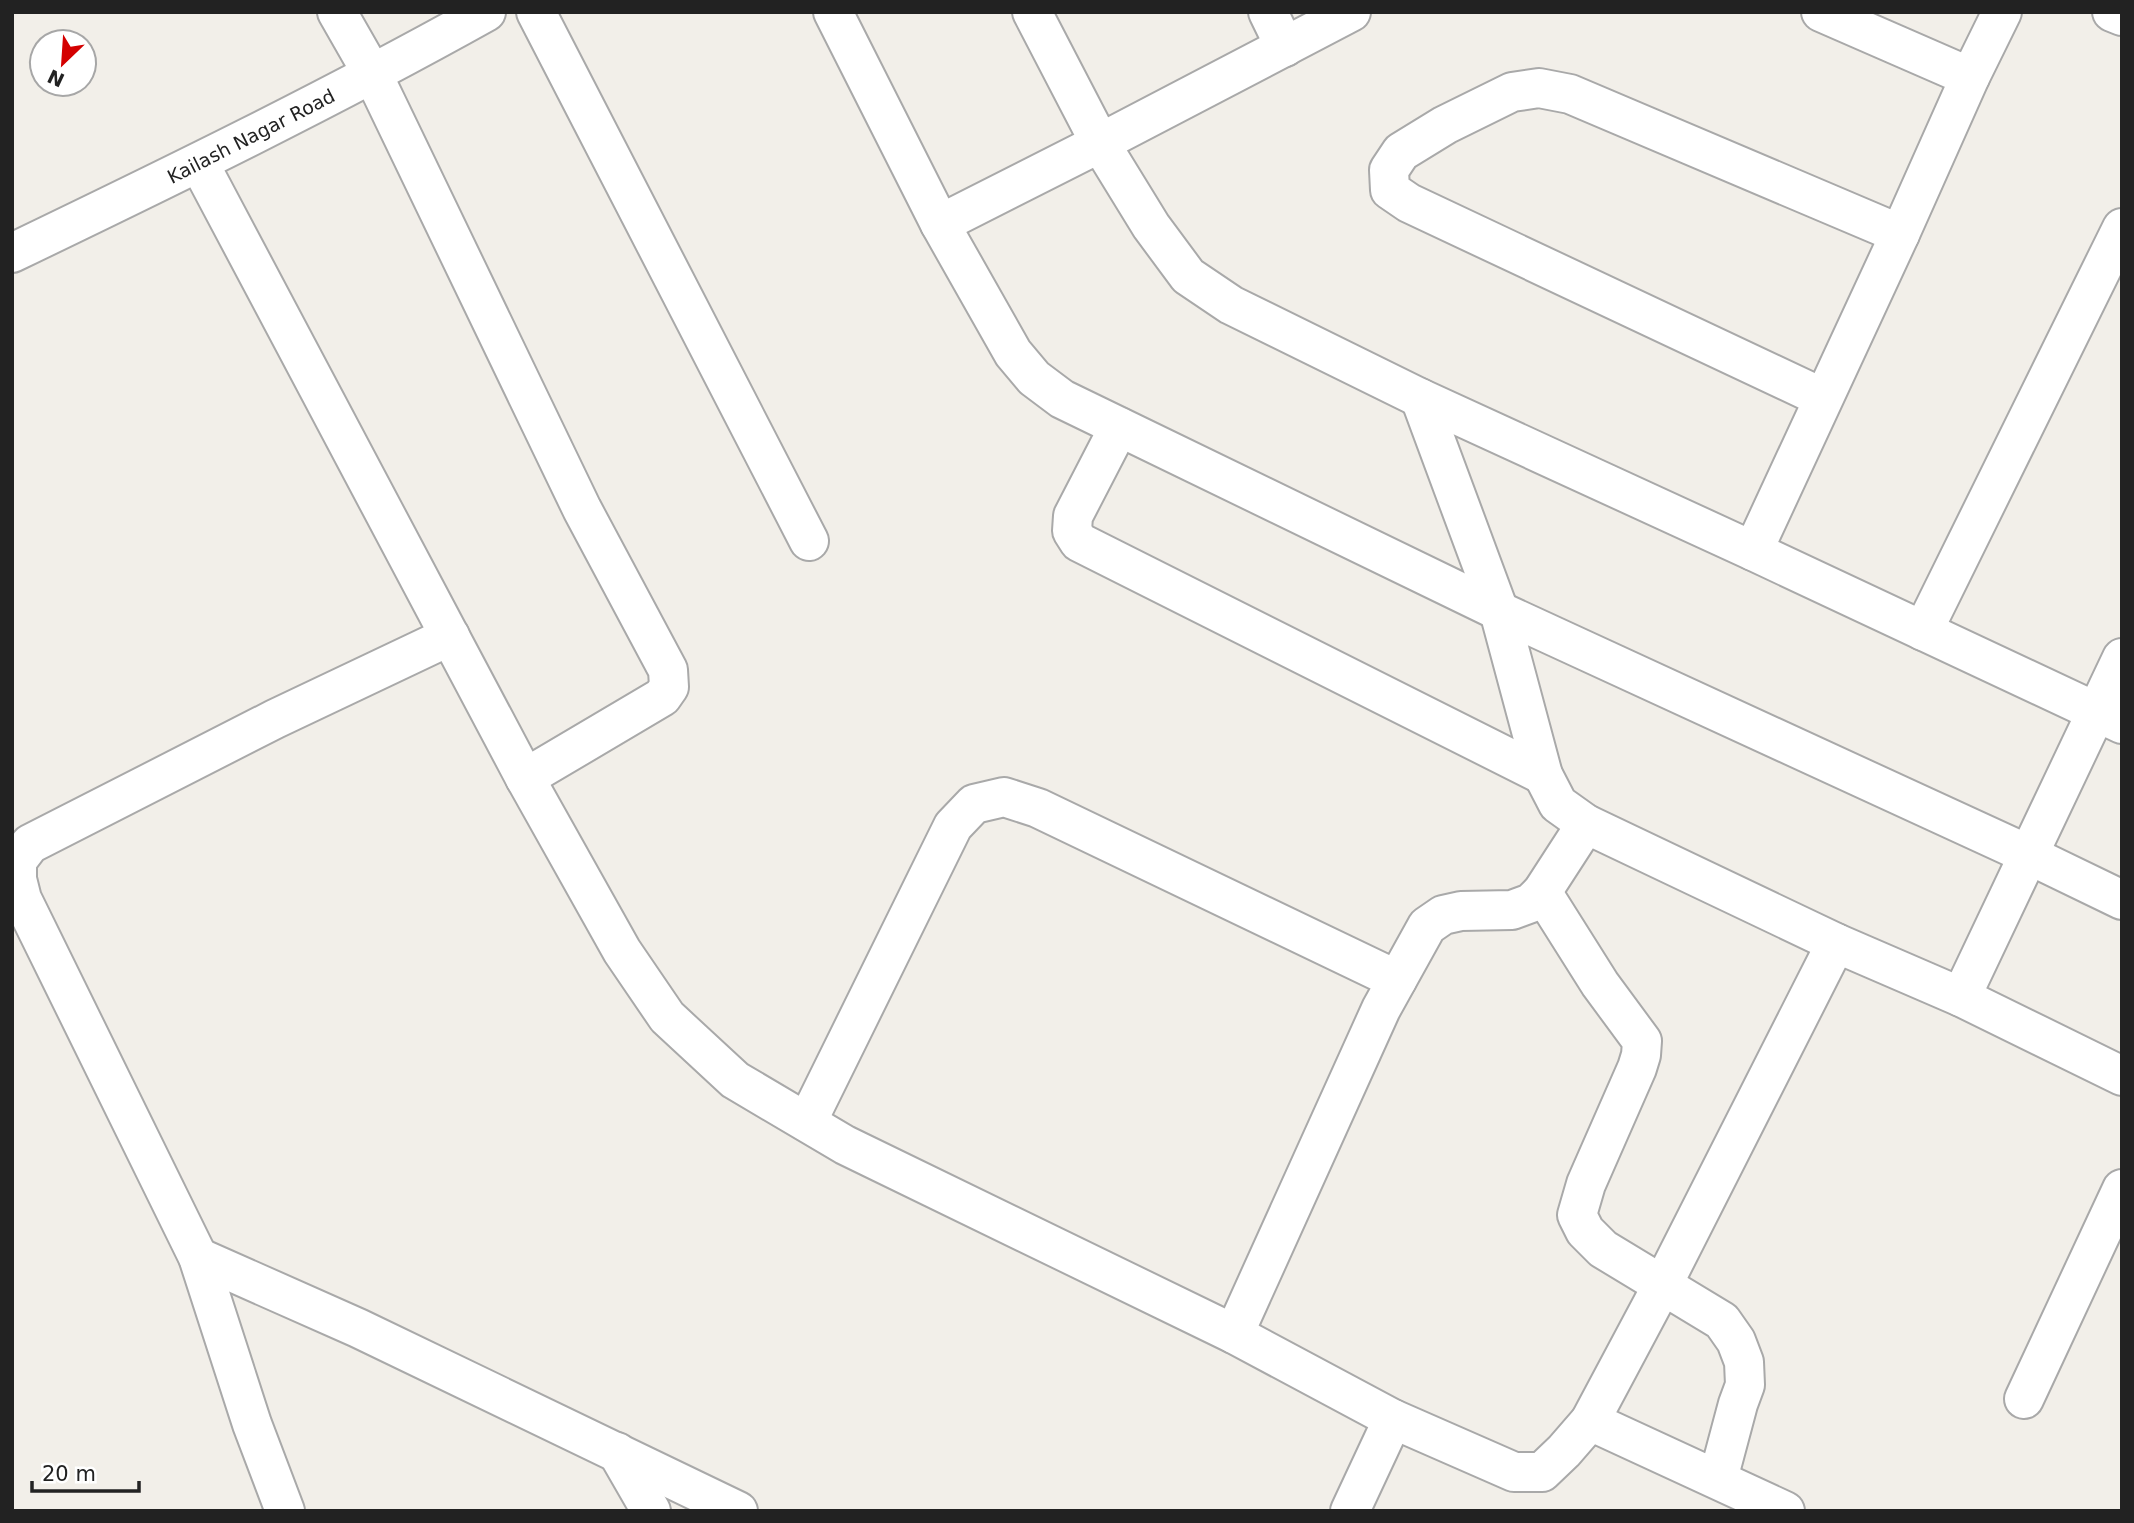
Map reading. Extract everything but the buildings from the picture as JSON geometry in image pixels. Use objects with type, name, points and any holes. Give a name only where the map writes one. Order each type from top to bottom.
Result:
[{"type":"street","points":[[337,12],[373,75],[582,509],[668,670],[669,687],[662,697],[526,778]]},
{"type":"street","name":"Kailash Nagar Road","points":[[12,253],[373,75],[486,12]]},
{"type":"street","points":[[536,12],[809,541]]},
{"type":"street","points":[[833,12],[940,223],[1013,353],[1034,378],[1062,399],[1499,611],[2122,900]]},
{"type":"street","points":[[1032,12],[1100,143],[1151,226],[1188,276],[1231,305],[1420,398],[2109,718]]},
{"type":"street","points":[[1268,12],[1285,47]]},
{"type":"street","points":[[940,223],[1351,12]]},
{"type":"street","points":[[1821,12],[1970,77]]},
{"type":"street","points":[[1753,551],[2002,12]]},
{"type":"street","points":[[2112,12],[2122,16]]},
{"type":"street","points":[[1824,398],[1409,203],[1390,190],[1389,170],[1401,152],[1446,125],[1512,92],[1539,88],[1570,94],[1900,234]]},
{"type":"street","points":[[199,163],[526,778],[622,951],[667,1017],[734,1080],[845,1145],[1234,1334],[1393,1419],[1514,1472],[1542,1472],[1564,1451],[1590,1421],[1663,1284],[1836,943]]},
{"type":"street","points":[[1923,631],[2122,228]]},
{"type":"street","points":[[1420,398],[1499,611],[1544,775],[1558,804],[1586,824],[1836,943],[1961,997],[2122,1076]]},
{"type":"street","points":[[1119,427],[1073,516],[1072,531],[1079,542],[1544,775]]},
{"type":"street","points":[[285,1511],[252,1424],[198,1257],[22,900],[17,879],[17,861],[30,844],[106,803],[450,636]]},
{"type":"street","points":[[1961,997],[2027,854],[2109,718],[2122,658]]},
{"type":"street","points":[[807,1122],[953,826],[974,804],[1004,797],[1050,814],[1396,980]]},
{"type":"street","points":[[1234,1334],[1396,980],[1427,926],[1443,915],[1461,911],[1512,910],[1531,903],[1542,892],[1586,824]]},
{"type":"street","points":[[1542,892],[1600,984],[1642,1041],[1637,1068],[1586,1184],[1577,1215],[1584,1231],[1603,1249],[1722,1321],[1736,1341],[1744,1362],[1745,1385],[1718,1479]]},
{"type":"street","points":[[2024,1399],[2122,1189]]},
{"type":"street","points":[[198,1257],[370,1334],[738,1511]]},
{"type":"street","points":[[1350,1511],[1393,1419]]},
{"type":"street","points":[[1590,1421],[1785,1511]]},
{"type":"street","points":[[617,1452],[651,1511]]}]
